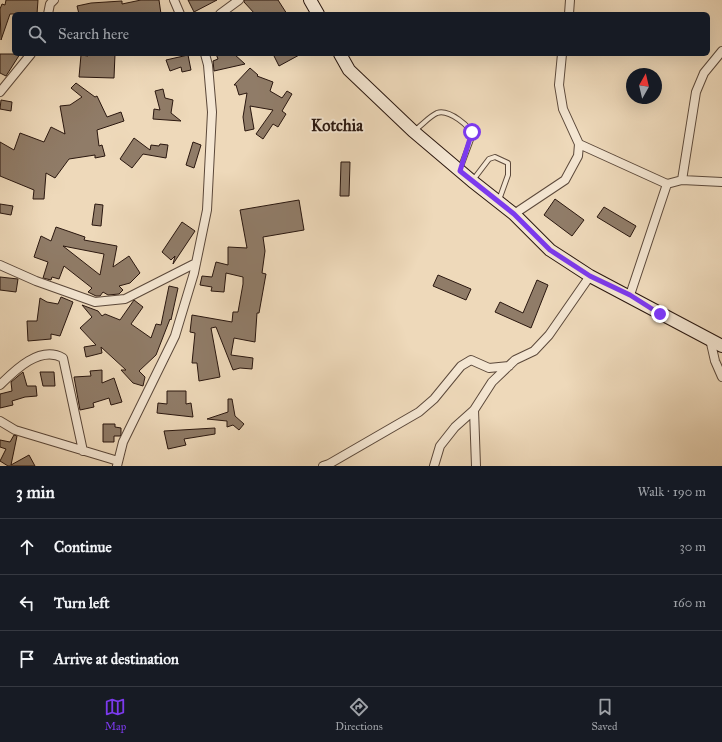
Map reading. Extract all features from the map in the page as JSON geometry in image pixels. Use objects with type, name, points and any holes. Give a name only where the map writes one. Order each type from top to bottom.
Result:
[{"type":"main road","points":[[313,1],[317,12]]},
{"type":"main road","points":[[341,56],[349,70],[413,131],[514,214],[550,250],[590,276],[630,295],[660,314],[722,346]]},
{"type":"street","points":[[48,12],[50,4],[54,0]]},
{"type":"street","points":[[174,0],[179,12]]},
{"type":"street","points":[[223,12],[239,0]]},
{"type":"street","points":[[569,12],[570,0]]},
{"type":"street","points":[[682,180],[696,92],[704,73],[722,51]]},
{"type":"street","points":[[0,92],[29,56]]},
{"type":"street","points":[[0,422],[15,430],[83,450],[117,464],[123,442],[175,336],[196,263],[207,210],[212,112],[208,65],[206,56]]},
{"type":"street","points":[[514,214],[565,180],[578,156],[578,144],[564,109],[559,85],[562,56]]},
{"type":"street","points":[[578,144],[666,184],[682,180],[722,182]]},
{"type":"street","points":[[630,295],[666,184]]},
{"type":"street","points":[[0,266],[36,281],[96,302],[125,298],[196,263]]},
{"type":"street","points":[[426,466],[434,464],[440,446],[455,427],[474,410],[492,382],[510,365],[534,351],[549,335],[590,276]]},
{"type":"street","points":[[710,339],[715,361],[722,377]]},
{"type":"street","points":[[0,385],[16,369],[32,359],[47,355],[57,355],[62,358],[83,450]]},
{"type":"street","points":[[323,466],[419,412],[434,399],[461,366],[471,360],[489,368],[510,365]]},
{"type":"street","points":[[474,410],[476,466]]},
{"type":"lane","points":[[413,131],[436,113],[442,112],[449,114],[469,127],[472,132],[472,137],[460,171]]},
{"type":"lane","points":[[472,181],[489,159],[495,157],[508,163],[508,175],[499,202]]},
{"type":"building","points":[[6,0],[38,0],[37,12],[12,12],[12,14],[10,14],[1,40],[0,9],[2,4],[5,5]]},
{"type":"building","points":[[141,0],[159,0],[161,12],[78,12],[77,6],[91,3],[122,1],[122,4]]},
{"type":"building","points":[[188,0],[217,0],[194,12]]},
{"type":"building","points":[[244,0],[278,0],[286,12],[253,12],[244,2]]},
{"type":"building","points":[[0,54],[12,54],[12,56],[19,56],[6,76],[0,73]]},
{"type":"building","points":[[81,56],[115,56],[114,78],[79,77]]},
{"type":"building","points":[[188,56],[191,70],[182,72],[181,67],[170,71],[166,60]]},
{"type":"building","points":[[217,56],[236,56],[245,64],[214,71],[213,61],[218,59]]},
{"type":"building","points":[[274,56],[297,56],[279,66]]},
{"type":"building","points":[[250,68],[258,75],[257,76],[273,82],[270,91],[282,98],[287,91],[292,94],[282,111],[286,114],[278,127],[273,124],[263,139],[256,134],[273,110],[250,106],[254,129],[245,131],[243,117],[247,93],[239,95],[236,85],[234,85]]},
{"type":"building","points":[[76,83],[95,97],[97,96],[107,117],[121,112],[124,121],[97,130],[99,146],[102,145],[105,156],[95,158],[95,155],[69,159],[55,178],[46,173],[44,199],[33,199],[34,190],[0,176],[0,142],[14,150],[20,133],[44,142],[51,127],[65,134],[60,106],[70,105],[82,97],[71,88]]},
{"type":"building","points":[[163,89],[165,98],[173,100],[171,113],[181,121],[153,119],[154,109],[160,110],[155,91]]},
{"type":"building","points":[[1,100],[12,102],[11,111],[0,109]]},
{"type":"building","points":[[134,138],[150,150],[151,145],[168,145],[166,158],[143,154],[132,168],[120,159]]},
{"type":"building","points":[[193,142],[201,145],[194,168],[186,165]]},
{"type":"building","points":[[341,162],[350,162],[349,196],[340,196]]},
{"type":"building","points":[[555,199],[584,220],[572,236],[544,215]]},
{"type":"building","points":[[299,200],[304,230],[263,237],[265,251],[262,273],[266,274],[259,313],[257,313],[255,342],[234,338],[231,355],[253,358],[252,369],[240,368],[233,370],[216,327],[211,328],[220,377],[199,381],[197,363],[192,363],[195,333],[190,332],[192,315],[232,322],[233,312],[238,312],[243,284],[243,277],[226,273],[224,292],[211,291],[212,287],[200,285],[202,276],[212,277],[216,262],[228,265],[228,247],[247,248],[240,210]]},
{"type":"building","points":[[0,204],[13,206],[11,215],[0,213]]},
{"type":"building","points":[[95,204],[103,205],[101,226],[92,225]]},
{"type":"building","points":[[604,207],[636,226],[630,237],[597,217]]},
{"type":"building","points":[[182,222],[195,231],[173,264],[175,256],[171,260],[162,252]]},
{"type":"building","points":[[56,227],[85,237],[84,240],[117,246],[113,267],[129,256],[140,273],[130,283],[119,286],[123,290],[119,294],[108,295],[103,292],[100,296],[96,296],[88,292],[92,288],[64,266],[59,279],[52,277],[51,280],[43,278],[48,262],[34,257],[41,236],[51,241]],"holes":[[[63,246],[104,254],[100,275]]]},
{"type":"building","points":[[438,275],[471,289],[466,300],[433,286]]},
{"type":"building","points":[[0,277],[18,279],[16,292],[0,290]]},
{"type":"building","points":[[537,280],[548,285],[531,328],[495,312],[500,302],[523,313]]},
{"type":"building","points":[[169,286],[178,288],[171,320],[170,319],[156,355],[139,371],[145,377],[143,386],[133,383],[121,370],[126,370],[101,347],[102,353],[86,357],[84,347],[96,345],[80,328],[92,317],[82,305],[98,311],[102,316],[105,314],[120,320],[134,300],[143,307],[131,324],[151,338],[156,324],[161,325]]},
{"type":"building","points":[[61,297],[73,302],[60,336],[51,334],[51,339],[28,341],[27,321],[37,321],[40,298],[47,302],[58,304]]},
{"type":"building","points":[[102,370],[102,383],[114,378],[122,402],[111,405],[109,398],[93,403],[94,407],[80,410],[74,377],[91,376],[90,371]]},
{"type":"building","points":[[23,372],[27,386],[36,386],[37,396],[25,397],[12,401],[13,405],[0,408],[0,394],[12,391],[11,382]]},
{"type":"building","points":[[40,372],[54,372],[55,386],[43,386]]},
{"type":"building","points":[[167,391],[186,391],[186,404],[191,403],[193,417],[157,413],[158,403],[167,404]]},
{"type":"building","points":[[228,399],[232,399],[235,416],[244,424],[239,430],[233,425],[227,427],[227,421],[207,419],[228,412]]},
{"type":"building","points":[[103,424],[115,424],[115,427],[121,428],[121,435],[114,436],[114,442],[103,442]]},
{"type":"building","points":[[215,428],[215,434],[184,439],[186,445],[168,449],[164,431]]},
{"type":"building","points":[[14,435],[17,436],[11,465],[29,455],[35,466],[8,466],[0,461],[6,449],[0,447],[0,440],[10,442]]},
{"type":"district","name":"Kotchia","points":[[337,125]]},
{"type":"route","points":[[472,132],[472,137],[460,171],[514,214],[550,250],[590,276],[630,295],[660,314]]}]
